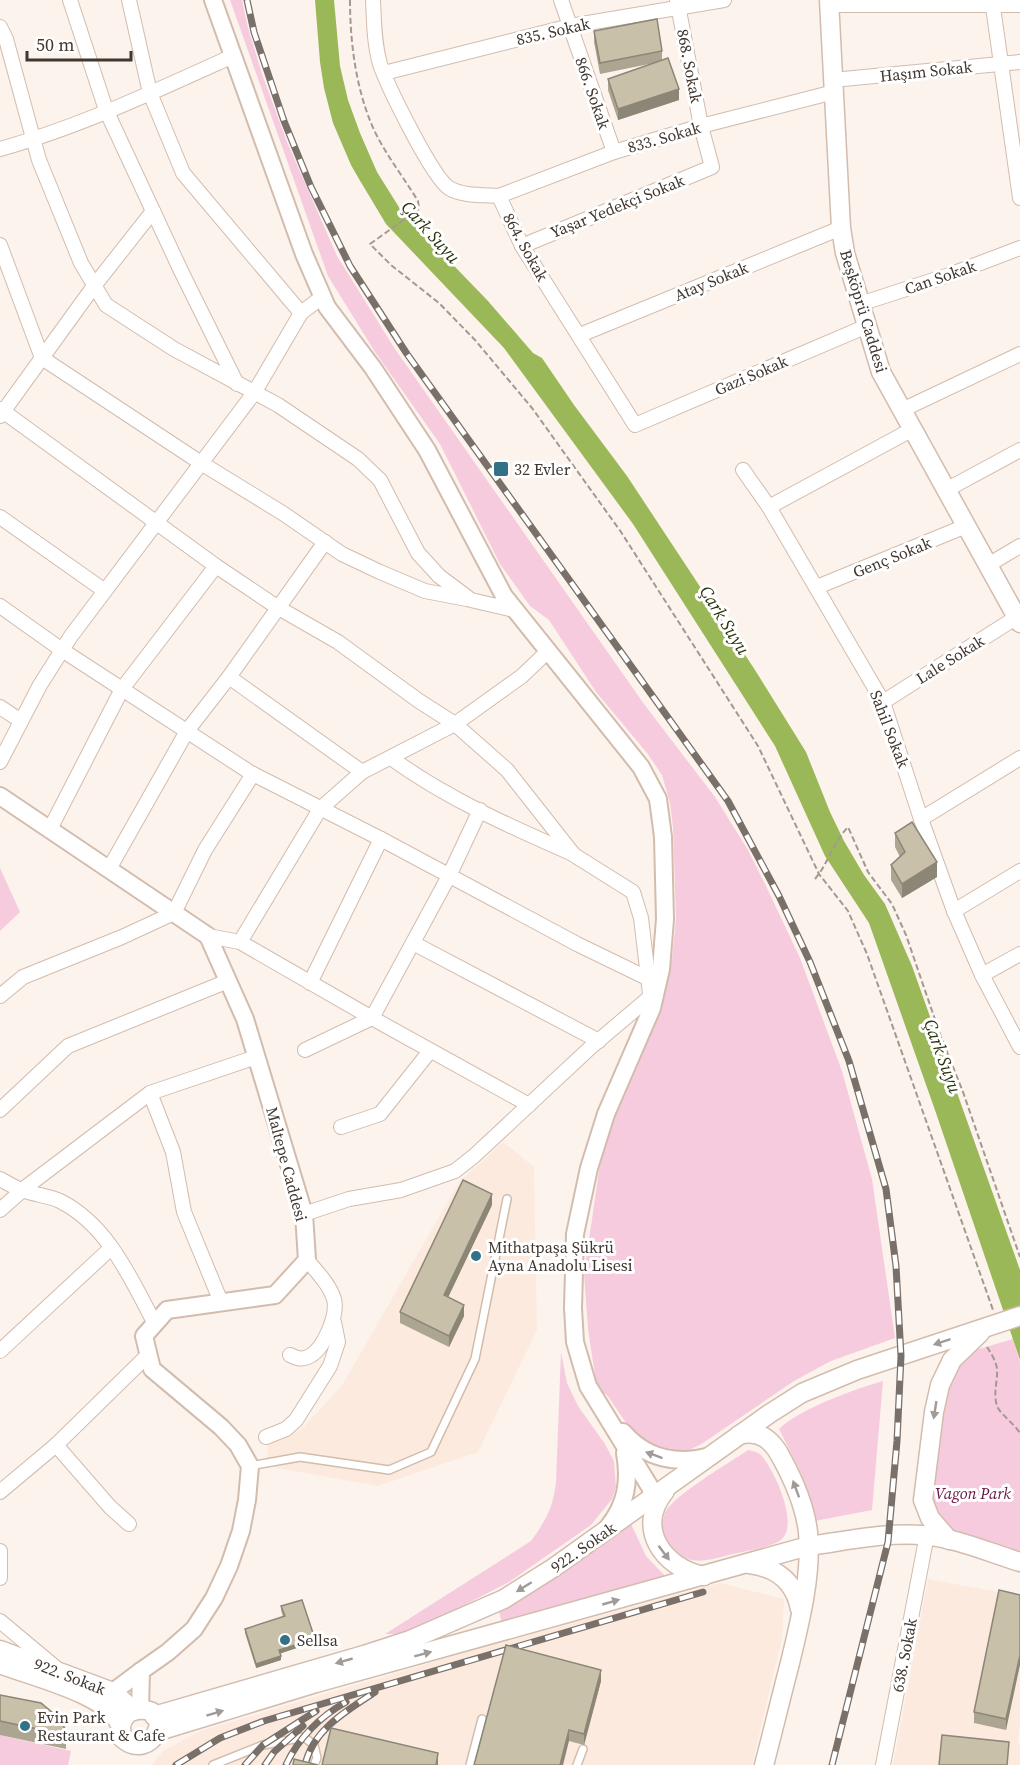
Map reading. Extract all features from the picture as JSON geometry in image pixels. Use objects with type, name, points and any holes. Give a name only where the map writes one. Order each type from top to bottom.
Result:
[{"type":"main road","name":"Beşköprü Caddesi","points":[[830,3],[841,228],[845,253],[860,304],[881,372],[1018,620]]},
{"type":"main road","name":"922. Sokak","points":[[0,1650],[112,1692],[147,1717],[354,1659],[419,1637],[504,1599],[599,1536],[654,1505],[673,1483],[769,1413],[811,1388],[992,1321],[1020,1316]]},
{"type":"main road","name":"922. Sokak","points":[[949,1539],[927,1513],[923,1496],[936,1399],[952,1360],[992,1321]]},
{"type":"main road","points":[[740,1435],[751,1432],[761,1435],[778,1450],[791,1476],[807,1529],[808,1546],[801,1619],[764,1765]]},
{"type":"main road","points":[[654,1505],[654,1532],[667,1558],[679,1567],[704,1576]]},
{"type":"main road","points":[[121,1725],[128,1714],[147,1717],[316,1683],[808,1546],[889,1534],[923,1535],[949,1539],[1020,1562]]},
{"type":"main road","points":[[808,1546],[888,1542],[925,1545],[988,1562],[1020,1574]]},
{"type":"main road","points":[[747,1563],[772,1570],[789,1583],[798,1602],[801,1619]]},
{"type":"main road","points":[[0,1664],[72,1690],[103,1704],[121,1725],[122,1738],[138,1757],[155,1742],[147,1717]]},
{"type":"street","points":[[70,0],[106,110],[237,384]]},
{"type":"street","points":[[129,0],[150,93],[183,173],[301,312]]},
{"type":"street","points":[[213,0],[304,254],[327,307],[374,368],[427,450],[504,596],[641,767],[658,799],[663,837],[665,919],[661,969],[651,1002],[606,1114],[589,1168],[575,1234],[573,1308],[575,1342],[588,1386],[645,1478],[654,1505]]},
{"type":"street","name":"864. Sokak","points":[[373,0],[374,31],[384,73],[405,119],[438,175],[449,188],[465,193],[499,196],[522,246],[635,425]]},
{"type":"street","name":"866. Sokak","points":[[561,0],[614,152]]},
{"type":"street","name":"835. Sokak","points":[[384,73],[570,26],[678,3],[724,0]]},
{"type":"street","points":[[992,2],[999,64],[1020,198]]},
{"type":"street","points":[[830,3],[992,2],[1020,5]]},
{"type":"street","name":"868. Sokak","points":[[678,3],[701,126],[712,167]]},
{"type":"street","points":[[0,27],[6,39],[39,160],[81,263],[106,305],[174,349],[278,405],[358,459],[380,480],[418,553],[439,576],[471,600]]},
{"type":"street","points":[[0,149],[33,140],[150,93],[233,56]]},
{"type":"street","name":"Haşım Sokak","points":[[833,86],[1020,62]]},
{"type":"street","name":"833. Sokak","points":[[499,196],[614,152],[833,86]]},
{"type":"street","name":"Yaşar Yedekçi Sokak","points":[[522,246],[712,167]]},
{"type":"street","points":[[153,211],[94,286],[1,412],[216,566],[277,607],[338,642],[419,701],[455,723],[507,770],[574,855]]},
{"type":"street","name":"Atay Sokak","points":[[580,335],[841,228]]},
{"type":"street","points":[[0,245],[42,358],[342,554],[425,591],[514,610]]},
{"type":"street","name":"Can Sokak","points":[[860,304],[949,275],[1020,248]]},
{"type":"street","points":[[0,762],[40,685],[62,650],[254,393],[301,312],[322,297]]},
{"type":"street","name":"Gazi Sokak","points":[[635,425],[867,326]]},
{"type":"street","points":[[902,410],[1020,354]]},
{"type":"street","points":[[769,507],[913,429]]},
{"type":"street","points":[[946,490],[1020,450]]},
{"type":"street","name":"Sahil Sokak","points":[[743,470],[769,507],[883,702],[954,911],[982,975],[1018,1038]]},
{"type":"street","points":[[0,517],[105,591]]},
{"type":"street","name":"Genç Sokak","points":[[817,587],[966,526]]},
{"type":"street","points":[[109,869],[187,731],[229,677],[325,542]]},
{"type":"street","points":[[988,566],[1020,546]]},
{"type":"street","points":[[50,830],[122,689],[216,566]]},
{"type":"street","points":[[0,606],[62,650],[253,774],[381,838],[577,944],[647,978]]},
{"type":"street","name":"Lale Sokak","points":[[883,702],[1018,620]]},
{"type":"street","points":[[240,942],[320,809],[362,772],[455,723],[522,676],[547,652]]},
{"type":"street","points":[[229,677],[362,772]]},
{"type":"street","points":[[0,707],[21,721]]},
{"type":"street","points":[[391,758],[416,776],[480,810],[574,855],[633,892],[641,918],[651,1002]]},
{"type":"street","points":[[921,819],[1020,758]]},
{"type":"street","points":[[0,996],[23,977],[122,937],[174,913],[205,850],[253,774]]},
{"type":"street","points":[[0,796],[208,936],[240,942],[529,1105]]},
{"type":"street","points":[[305,1050],[372,1018],[449,876],[480,810]]},
{"type":"street","points":[[310,983],[381,838]]},
{"type":"street","points":[[954,911],[1020,871]]},
{"type":"street","name":"Maltepe Caddesi","points":[[208,936],[245,1019],[304,1214],[307,1260]]},
{"type":"street","points":[[413,943],[599,1041]]},
{"type":"street","points":[[982,975],[1020,954]]},
{"type":"street","points":[[0,1110],[68,1046],[228,981]]},
{"type":"street","points":[[304,1214],[348,1199],[401,1190],[455,1172],[599,1041],[651,1002]]},
{"type":"street","points":[[341,1127],[380,1114],[430,1051]]},
{"type":"street","points":[[0,1210],[150,1093],[256,1057]]},
{"type":"street","points":[[150,1093],[173,1152],[184,1212],[221,1302]]},
{"type":"street","points":[[0,1179],[22,1191],[59,1200],[80,1213],[101,1232],[126,1270],[155,1324]]},
{"type":"street","points":[[0,1350],[111,1248]]},
{"type":"street","points":[[112,1692],[168,1652],[194,1629],[214,1598],[229,1566],[241,1531],[248,1500],[250,1466],[238,1445],[221,1427],[152,1369],[144,1336],[166,1310],[275,1295],[307,1260],[328,1286],[334,1301],[334,1323],[338,1342],[330,1366],[296,1420],[286,1429],[266,1437]]},
{"type":"street","points":[[290,1355],[298,1359],[310,1357],[334,1323]]},
{"type":"street","points":[[0,1492],[56,1445],[149,1354]]},
{"type":"street","points":[[599,1404],[631,1441],[648,1453],[674,1460],[711,1455]]},
{"type":"street","points":[[56,1445],[110,1507],[129,1524]]},
{"type":"street","points":[[599,1536],[615,1518],[627,1491],[628,1477],[624,1447]]},
{"type":"street","name":"638. Sokak","points":[[883,1765],[925,1545]]},
{"type":"street","points":[[0,1551],[0,1578]]},
{"type":"street","points":[[0,1621],[61,1672]]},
{"type":"street","points":[[141,1671],[147,1717]]},
{"type":"lane","points":[[250,1466],[300,1457],[389,1470],[431,1452],[475,1359],[507,1199]]},
{"type":"lane","points":[[470,1765],[482,1719]]},
{"type":"lane","points":[[213,1765],[263,1745],[304,1737],[314,1744],[317,1758],[314,1765]]},
{"type":"lane","points":[[577,1765],[582,1749]]},
{"type":"path","points":[[350,0],[353,56],[364,99],[375,131],[418,201],[419,209],[370,244],[391,266],[439,303],[475,340],[532,408],[621,532],[759,746],[819,874],[848,911],[867,954],[992,1321]]},
{"type":"path","points":[[815,879],[837,839],[848,827],[868,872],[892,904],[906,935],[1020,1257]]},
{"type":"path","points":[[987,1347],[997,1368],[995,1396],[999,1410],[1014,1423],[1020,1433]]},
{"type":"shaded area","name":"Mithatpaşa Şükrü Ayna Anadolu Lisesi","points":[[503,1142],[534,1167],[537,1330],[478,1452],[378,1486],[266,1466],[268,1443],[301,1430],[343,1384],[459,1182]]},
{"type":"shaded area","points":[[928,1579],[1020,1596],[1020,1726],[1017,1743],[1020,1744],[1020,1765],[893,1765]]},
{"type":"shaded area","points":[[720,1583],[784,1599],[782,1638],[752,1765],[152,1765],[163,1751],[200,1731],[481,1648]]},
{"type":"green space","points":[[230,0],[242,0],[262,74],[287,142],[337,256],[395,349],[644,704],[715,797],[748,850],[800,958],[842,1071],[872,1179],[895,1338],[831,1361],[794,1381],[703,1443],[686,1452],[663,1451],[635,1436],[607,1395],[597,1389],[588,1329],[584,1274],[600,1164],[610,1122],[672,959],[676,918],[673,827],[670,803],[662,775],[647,753],[596,692],[549,620],[530,606],[500,564],[440,444],[375,352],[328,276]]},
{"type":"green space","points":[[0,868],[20,912],[0,931]]},
{"type":"green space","name":"Vagon Park","points":[[1013,1339],[1020,1362],[1020,1557],[931,1530],[924,1493],[955,1356]]},
{"type":"green space","points":[[561,1352],[567,1383],[578,1406],[614,1461],[616,1487],[612,1499],[591,1525],[509,1582],[402,1634],[385,1634],[531,1541],[541,1527],[551,1507],[555,1491]]},
{"type":"green space","points":[[883,1381],[872,1510],[815,1521],[801,1473],[779,1429],[813,1407]]},
{"type":"green space","points":[[748,1450],[760,1454],[772,1472],[783,1496],[788,1521],[787,1531],[782,1539],[763,1547],[698,1561],[686,1558],[674,1551],[665,1538],[663,1528],[665,1513],[670,1506],[690,1489]]},
{"type":"green space","points":[[631,1524],[646,1556],[666,1577],[502,1623],[499,1612],[549,1582]]},
{"type":"green space","points":[[0,1735],[71,1751],[68,1765],[0,1765]]},
{"type":"water","name":"Çark Suyu","points":[[315,0],[334,0],[340,66],[348,100],[377,172],[402,212],[488,301],[533,353],[542,358],[627,476],[755,670],[806,752],[844,841],[885,904],[912,966],[1020,1270],[1020,1360],[869,923],[825,856],[775,746],[633,524],[504,348],[386,224],[351,165],[333,123],[320,62]]},
{"type":"building","points":[[657,19],[662,51],[600,63],[594,31]]},
{"type":"building","points":[[668,58],[679,89],[618,109],[608,79]]},
{"type":"building","points":[[912,822],[937,862],[902,884],[891,865],[905,852],[895,833]]},
{"type":"building","points":[[463,1180],[492,1194],[444,1295],[464,1305],[449,1336],[400,1312]]},
{"type":"building","points":[[999,1590],[1020,1595],[1020,1655],[1006,1719],[974,1712]]},
{"type":"building","points":[[302,1600],[315,1639],[279,1650],[281,1656],[256,1664],[245,1629],[285,1616],[281,1606]]},
{"type":"building","points":[[506,1645],[601,1670],[584,1734],[569,1730],[560,1765],[474,1765]]},
{"type":"building","points":[[0,1695],[41,1703],[60,1719],[66,1735],[0,1721]]},
{"type":"building","points":[[331,1728],[438,1753],[436,1765],[322,1765]]},
{"type":"building","points":[[942,1735],[1009,1742],[1007,1765],[939,1765]]},
{"type":"building","points":[[294,1759],[318,1765],[293,1765]]},
{"type":"railway","points":[[247,0],[254,32],[284,121],[311,187],[350,266],[407,354],[728,801],[779,896],[810,962],[849,1061],[886,1189],[896,1266],[901,1356],[897,1441],[888,1542],[832,1765]]},
{"type":"railway","points":[[176,1765],[220,1738],[264,1721],[703,1592]]},
{"type":"railway","points":[[305,1765],[309,1752],[323,1731],[332,1722],[375,1692]]},
{"type":"railway","points":[[286,1765],[297,1746],[311,1729],[346,1702]]},
{"type":"railway","points":[[245,1765],[263,1745],[316,1711]]},
{"type":"railway","points":[[265,1765],[274,1752],[303,1726]]},
{"type":"place","name":"32 Evler","points":[[501,469]]},
{"type":"place","name":"Mithatpaşa Şükrü Ayna Anadolu Lisesi","points":[[476,1256]]},
{"type":"place","name":"Sellsa","points":[[285,1640]]},
{"type":"place","name":"Evin Park Restaurant & Cafe","points":[[25,1726]]}]
